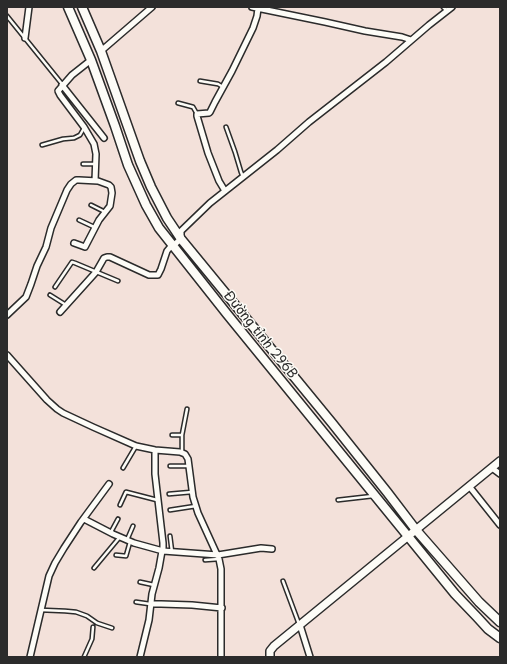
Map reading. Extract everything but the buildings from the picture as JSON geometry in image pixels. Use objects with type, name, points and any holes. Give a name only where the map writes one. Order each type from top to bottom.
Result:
[{"type":"main road","name":"Đường tỉnh 296B","points":[[68,7],[91,60],[128,165],[146,205],[159,228],[455,594],[488,628],[500,638]]},
{"type":"main road","name":"Đường tỉnh 296B","points":[[82,7],[101,51],[140,161],[167,218],[181,238],[336,428],[416,530],[479,602],[500,622]]},
{"type":"street","points":[[25,38],[29,7]]},
{"type":"street","points":[[101,51],[152,7]]},
{"type":"street","points":[[252,7],[311,18],[411,40]]},
{"type":"street","points":[[60,312],[96,272],[104,258],[110,257],[149,275],[158,275],[167,251],[181,238],[181,231],[204,208],[452,7]]},
{"type":"street","points":[[225,191],[208,153],[197,114],[210,112],[253,28],[258,8]]},
{"type":"street","points":[[91,60],[72,75],[58,90],[94,144],[96,154],[95,181]]},
{"type":"street","points":[[62,85],[104,138]]},
{"type":"street","points":[[7,315],[26,297],[37,266],[46,247],[51,228],[71,184],[76,180],[95,181],[107,184],[111,187],[112,193],[110,206],[98,220],[85,247],[74,244]]},
{"type":"street","points":[[7,355],[47,400],[57,409],[136,446],[155,450],[182,452],[185,454],[188,459],[196,506],[222,569],[221,657]]},
{"type":"street","points":[[140,657],[163,551],[157,500],[155,450]]},
{"type":"street","points":[[270,657],[271,648],[500,461]]},
{"type":"street","points":[[492,468],[500,474]]},
{"type":"street","points":[[30,657],[49,576],[64,548],[109,484]]},
{"type":"street","points":[[469,486],[500,525]]},
{"type":"street","points":[[84,519],[129,541],[163,551],[197,553],[218,557],[261,548],[272,549]]},
{"type":"street","points":[[151,604],[192,605],[222,608]]},
{"type":"street","points":[[300,625],[310,657]]},
{"type":"lane","points":[[442,7],[447,11]]},
{"type":"lane","points":[[7,16],[62,85]]},
{"type":"lane","points":[[200,81],[218,84],[224,87]]},
{"type":"lane","points":[[178,103],[193,107],[197,114]]},
{"type":"lane","points":[[42,145],[63,139],[74,138],[80,135],[84,127]]},
{"type":"lane","points":[[226,127],[244,177]]},
{"type":"lane","points":[[83,164],[95,164]]},
{"type":"lane","points":[[90,205],[106,212]]},
{"type":"lane","points":[[79,220],[94,228]]},
{"type":"lane","points":[[55,287],[72,262],[118,281]]},
{"type":"lane","points":[[50,295],[66,305]]},
{"type":"lane","points":[[182,452],[182,435],[187,409]]},
{"type":"lane","points":[[172,435],[182,435]]},
{"type":"lane","points":[[123,468],[136,446]]},
{"type":"lane","points":[[170,466],[189,466]]},
{"type":"lane","points":[[120,505],[126,492],[128,491],[149,499],[157,500]]},
{"type":"lane","points":[[169,494],[193,492]]},
{"type":"lane","points":[[338,500],[375,496]]},
{"type":"lane","points":[[170,510],[196,506]]},
{"type":"lane","points":[[110,533],[118,519]]},
{"type":"lane","points":[[116,555],[126,556],[133,526]]},
{"type":"lane","points":[[170,536],[172,552]]},
{"type":"lane","points":[[94,568],[120,537]]},
{"type":"lane","points":[[205,560],[218,557]]},
{"type":"lane","points":[[283,581],[300,625]]},
{"type":"lane","points":[[140,582],[155,585]]},
{"type":"lane","points":[[136,602],[151,604]]},
{"type":"lane","points":[[41,610],[76,612],[112,628]]},
{"type":"lane","points":[[84,657],[92,639],[93,627]]}]
